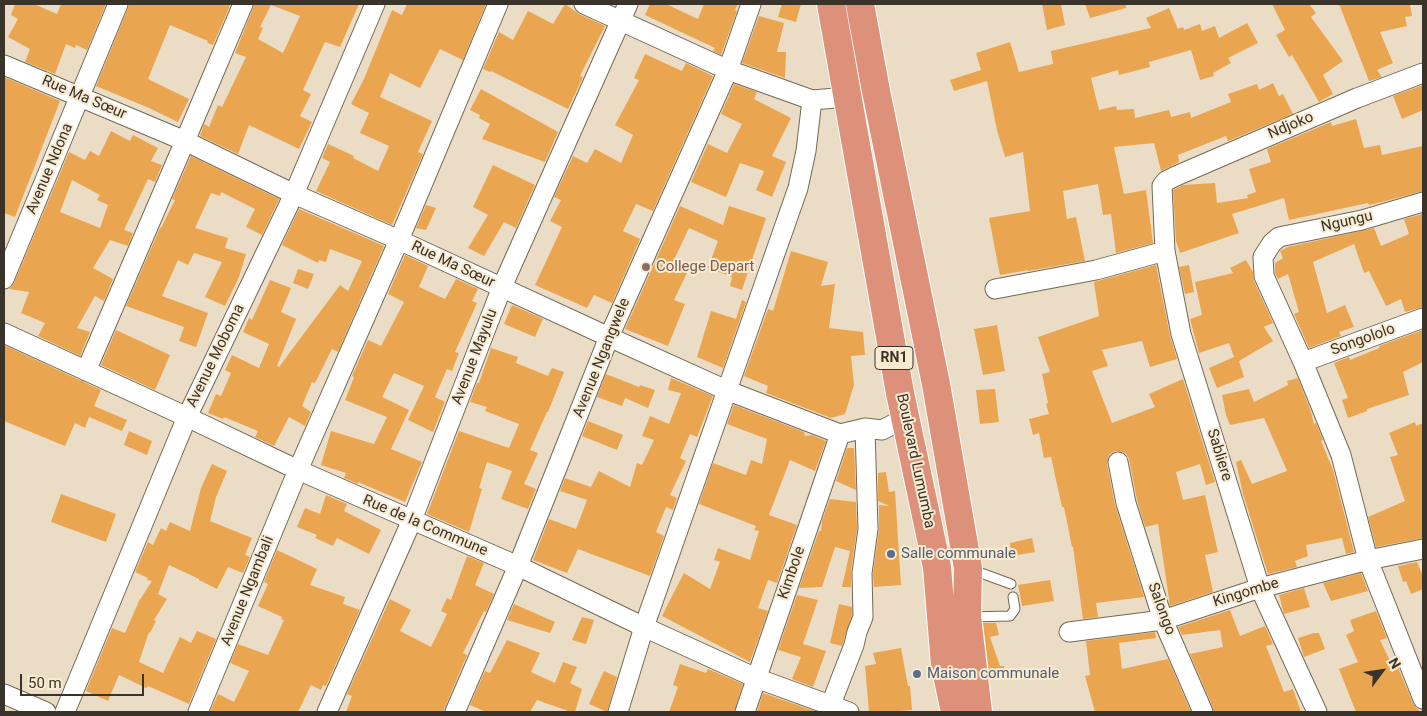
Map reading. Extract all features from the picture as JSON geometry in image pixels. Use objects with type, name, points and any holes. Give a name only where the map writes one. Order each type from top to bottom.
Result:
[{"type":"highway","name":"Boulevard Lumumba","points":[[831,4],[903,406],[937,567],[945,665],[955,712]]},
{"type":"highway","name":"Boulevard Lumumba","points":[[860,4],[936,384],[968,568],[967,617],[978,712]]},
{"type":"highway","points":[[903,406],[936,384]]},
{"type":"street","name":"Avenue Ndona","points":[[4,279],[118,4]]},
{"type":"street","points":[[86,371],[243,4]]},
{"type":"street","name":"Avenue Moboma","points":[[65,712],[187,417],[294,194],[375,4]]},
{"type":"street","name":"Avenue Ngambali","points":[[198,712],[298,470],[399,240],[498,4]]},
{"type":"street","points":[[584,4],[625,12],[728,70],[812,100],[848,97]]},
{"type":"street","name":"Avenue Ngangwele","points":[[454,712],[518,566],[609,337],[728,70],[751,4]]},
{"type":"street","name":"Avenue Mayulu","points":[[327,712],[412,520],[502,287],[625,12]]},
{"type":"street","name":"Rue Ma Sœur","points":[[4,64],[185,142],[294,194],[726,390],[840,434]]},
{"type":"street","name":"Ndjoko","points":[[1162,186],[1166,181],[1176,176],[1348,101],[1423,73]]},
{"type":"street","points":[[618,712],[644,627],[798,188],[806,151],[812,100]]},
{"type":"street","name":"Sabliere","points":[[1162,186],[1165,251],[1181,334],[1260,588],[1316,712]]},
{"type":"street","name":"Ngungu","points":[[1303,362],[1264,276],[1263,256],[1272,243],[1279,237],[1286,235],[1362,220],[1423,202]]},
{"type":"street","points":[[995,290],[1096,270],[1165,251]]},
{"type":"street","name":"Songololo","points":[[1303,362],[1423,318]]},
{"type":"street","name":"Rue de la Commune","points":[[4,333],[298,470],[518,566],[644,627],[756,678],[829,709],[849,712]]},
{"type":"street","points":[[1303,362],[1341,455],[1368,560],[1423,699]]},
{"type":"street","points":[[840,434],[864,428],[882,430],[903,406]]},
{"type":"street","points":[[829,709],[863,617],[862,573],[868,529],[864,428]]},
{"type":"street","name":"Kimbole","points":[[745,712],[840,434]]},
{"type":"street","name":"Salongo","points":[[1118,462],[1126,503],[1163,620],[1203,712]]},
{"type":"street","name":"Kingombe","points":[[1069,632],[1163,620],[1260,588],[1368,560],[1423,549]]},
{"type":"street","points":[[4,694],[46,712]]},
{"type":"lane","points":[[968,568],[1011,584]]},
{"type":"lane","points":[[967,617],[1010,616],[1015,608],[1013,597]]},
{"type":"building","points":[[15,4],[34,4],[57,14],[61,4],[106,4],[87,50],[76,45],[75,48],[66,44],[55,74],[25,62],[30,49],[8,37],[18,19],[11,15]]},
{"type":"building","points":[[129,4],[226,4],[230,6],[213,45],[207,43],[208,41],[170,25],[148,79],[189,99],[178,122],[96,86]]},
{"type":"building","points":[[254,4],[359,4],[340,47],[325,42],[303,90],[311,94],[300,116],[312,122],[299,149],[249,125],[238,154],[200,136],[204,124],[209,127],[218,105],[222,107],[246,57],[235,53]],"holes":[[[271,5],[300,16],[283,53],[258,39],[263,28],[260,27]]]},
{"type":"building","points":[[407,4],[486,4],[463,60],[440,49],[420,88],[390,73],[380,97],[432,121],[418,152],[423,154],[392,225],[316,191],[330,162],[322,158],[328,144],[354,156],[353,158],[378,171],[389,146],[360,133],[369,113],[351,104],[364,79],[392,10],[402,15]]},
{"type":"building","points":[[565,4],[579,14],[605,26],[580,76],[583,77],[568,109],[491,71],[483,69],[499,32],[513,40],[528,11],[553,24]]},
{"type":"building","points":[[650,4],[666,4],[698,19],[704,4],[738,4],[721,55],[713,51],[715,48],[645,15]]},
{"type":"building","points":[[782,4],[801,4],[796,22],[778,17]]},
{"type":"building","points":[[1042,4],[1061,4],[1065,25],[1047,30]]},
{"type":"building","points":[[1085,4],[1126,4],[1126,8],[1090,18]]},
{"type":"building","points":[[1272,4],[1309,4],[1316,13],[1311,17],[1343,61],[1323,75],[1333,94],[1319,102],[1292,55],[1289,57],[1276,35],[1285,30]]},
{"type":"building","points":[[1339,4],[1410,4],[1412,16],[1405,17],[1407,26],[1380,32],[1393,63],[1377,70],[1382,77],[1369,81]]},
{"type":"building","points":[[1169,8],[1178,29],[1183,27],[1184,30],[1200,24],[1202,31],[1215,26],[1219,38],[1247,23],[1258,43],[1228,58],[1231,63],[1213,73],[1214,76],[1200,80],[1191,50],[1149,62],[1150,67],[1119,75],[1118,70],[1091,78],[1099,110],[1116,106],[1117,110],[1134,109],[1135,118],[1169,110],[1171,117],[1190,112],[1191,118],[1231,102],[1228,94],[1257,84],[1259,90],[1273,83],[1279,96],[1283,94],[1293,114],[1228,141],[1226,136],[1178,155],[1179,162],[1161,171],[1154,143],[1114,147],[1124,194],[1146,190],[1153,243],[1116,253],[1111,214],[1103,215],[1098,184],[1063,191],[1067,219],[1076,217],[1085,261],[1000,275],[989,218],[1030,211],[1023,152],[1005,157],[997,130],[987,81],[954,91],[950,80],[981,70],[976,53],[1010,42],[1019,72],[1053,64],[1051,51],[1151,28],[1146,18]]},
{"type":"building","points":[[759,16],[784,23],[777,52],[786,52],[785,78],[742,63]]},
{"type":"building","points":[[645,54],[682,71],[686,63],[713,76],[653,211],[636,204],[623,231],[640,239],[612,303],[594,295],[587,308],[535,285],[562,227],[550,221],[561,200],[554,197],[573,156],[587,163],[595,149],[621,163],[633,135],[615,125],[639,80],[634,78]]},
{"type":"building","points":[[4,77],[60,101],[15,217],[4,213]]},
{"type":"building","points":[[734,84],[757,92],[754,99],[791,118],[772,156],[786,162],[772,197],[756,190],[764,171],[740,163],[726,197],[691,182],[708,144],[727,153],[742,124],[721,114]]},
{"type":"building","points":[[1423,85],[1423,110],[1402,119],[1393,96]]},
{"type":"building","points":[[481,89],[558,132],[545,162],[482,139],[490,124],[479,118],[480,115],[470,110]]},
{"type":"building","points":[[1356,119],[1364,148],[1380,145],[1382,155],[1423,146],[1423,191],[1369,205],[1368,203],[1289,220],[1284,198],[1232,214],[1239,233],[1180,253],[1176,241],[1173,190],[1183,185],[1215,183],[1217,203],[1248,198],[1247,195],[1256,192],[1249,169],[1271,162],[1267,149],[1331,122],[1332,126]]},
{"type":"building","points":[[111,131],[130,141],[133,135],[158,148],[151,161],[162,165],[155,182],[148,179],[124,230],[133,233],[128,246],[110,240],[93,268],[113,279],[104,301],[95,296],[77,328],[90,332],[80,356],[38,336],[45,323],[21,313],[29,292],[9,289],[14,283],[69,152],[85,160],[90,151],[99,156]],"holes":[[[72,180],[100,195],[97,200],[108,205],[100,228],[60,212]]]},
{"type":"building","points":[[191,156],[279,199],[262,235],[246,227],[255,209],[221,192],[220,196],[211,193],[195,228],[228,238],[225,248],[246,254],[239,277],[225,306],[205,297],[222,262],[194,253],[188,265],[178,260],[162,296],[208,313],[196,347],[179,341],[184,327],[126,306],[160,228],[175,200],[172,199]]},
{"type":"building","points":[[493,165],[535,185],[516,228],[504,222],[484,256],[468,248],[488,215],[473,207]]},
{"type":"building","points":[[426,205],[436,208],[426,230],[416,228]]},
{"type":"building","points":[[680,206],[723,225],[729,206],[766,218],[742,290],[730,286],[732,277],[708,268],[718,241],[689,228],[671,266],[687,273],[674,300],[685,304],[668,346],[625,329]]},
{"type":"building","points":[[299,209],[384,246],[338,352],[332,349],[315,383],[312,382],[302,406],[311,412],[305,426],[289,417],[274,446],[255,437],[258,431],[224,417],[223,419],[208,413],[216,394],[221,396],[231,373],[225,370],[232,355],[259,368],[269,344],[243,332],[249,318],[252,320],[270,280],[291,288],[281,312],[296,319],[277,366],[279,367],[340,285],[348,291],[362,261],[330,249],[326,262],[319,260],[318,263],[282,245]]},
{"type":"building","points":[[1423,214],[1423,307],[1405,312],[1401,299],[1386,306],[1369,271],[1364,273],[1354,244],[1313,262],[1327,313],[1345,305],[1354,327],[1339,332],[1341,336],[1309,348],[1294,314],[1299,312],[1288,274],[1278,279],[1275,273],[1275,263],[1283,258],[1280,251],[1288,247],[1374,228],[1381,246],[1409,234],[1404,219]]},
{"type":"building","points":[[791,251],[828,262],[821,286],[835,284],[829,328],[863,332],[865,355],[851,356],[854,385],[845,414],[831,418],[766,393],[768,386],[744,376],[768,309],[773,311]]},
{"type":"building","points":[[405,255],[428,266],[419,287],[445,299],[456,279],[478,289],[472,301],[477,303],[455,352],[459,353],[452,371],[447,369],[435,397],[445,402],[433,432],[408,420],[424,386],[394,373],[382,397],[409,410],[391,449],[422,462],[405,502],[344,478],[346,473],[321,465],[331,431],[374,444],[387,417],[345,400],[354,377],[352,376],[368,340],[381,346],[404,302],[388,294]]},
{"type":"building","points":[[1246,260],[1253,272],[1254,281],[1273,323],[1264,327],[1273,341],[1239,361],[1244,377],[1217,388],[1209,368],[1234,357],[1229,343],[1199,353],[1190,319],[1202,315],[1195,282],[1233,273],[1230,268]]},
{"type":"building","points":[[1156,265],[1170,336],[1177,359],[1150,367],[1142,341],[1102,350],[1108,366],[1092,371],[1112,423],[1155,407],[1149,394],[1183,379],[1215,482],[1206,485],[1200,464],[1176,472],[1183,500],[1205,495],[1218,552],[1205,555],[1213,592],[1170,606],[1158,524],[1145,527],[1137,500],[1129,459],[1126,454],[1115,451],[1110,454],[1107,464],[1115,505],[1144,597],[1096,603],[1098,617],[1083,619],[1073,547],[1051,457],[1044,458],[1039,433],[1033,435],[1029,419],[1049,414],[1042,374],[1050,372],[1038,337],[1099,316],[1094,282]]},
{"type":"building","points":[[1189,265],[1194,292],[1185,294],[1179,267]]},
{"type":"building","points":[[298,269],[314,274],[308,289],[293,283]]},
{"type":"building","points":[[742,300],[746,302],[723,368],[697,357],[711,311],[736,319]]},
{"type":"building","points":[[512,305],[543,319],[535,337],[504,324]]},
{"type":"building","points":[[997,325],[1005,371],[983,375],[974,329]]},
{"type":"building","points":[[116,330],[170,355],[155,390],[101,365]]},
{"type":"building","points":[[1423,330],[1423,362],[1403,372],[1409,395],[1367,409],[1367,411],[1348,418],[1342,400],[1348,398],[1334,363],[1349,357],[1350,360],[1379,348],[1379,346]]},
{"type":"building","points":[[4,345],[101,390],[94,406],[127,420],[122,431],[89,417],[85,428],[75,423],[65,446],[4,421]]},
{"type":"building","points":[[491,348],[518,357],[516,363],[548,376],[552,368],[564,372],[530,450],[538,453],[524,484],[536,489],[528,509],[501,499],[512,471],[487,462],[479,488],[482,489],[469,532],[427,514],[459,431],[509,448],[519,424],[485,411],[487,407],[470,402],[477,383],[479,383]]},
{"type":"building","points":[[606,374],[639,387],[640,385],[655,390],[648,408],[625,398],[622,406],[597,397]]},
{"type":"building","points":[[671,378],[713,396],[697,437],[690,434],[680,458],[686,461],[670,495],[677,498],[673,510],[666,507],[656,532],[664,536],[650,576],[578,549],[567,573],[533,560],[549,519],[576,529],[587,500],[560,491],[565,478],[591,487],[599,471],[630,487],[637,463],[642,465],[654,440],[642,436],[650,416],[669,424],[681,393],[668,390]]},
{"type":"building","points":[[1298,378],[1333,470],[1354,552],[1346,554],[1342,538],[1306,545],[1308,556],[1295,561],[1297,567],[1268,574],[1243,494],[1236,462],[1241,460],[1252,484],[1287,471],[1264,418],[1230,425],[1222,395],[1249,389],[1254,402],[1288,385],[1287,381]]},
{"type":"building","points":[[995,389],[999,422],[980,424],[976,390]]},
{"type":"building","points":[[734,405],[804,432],[805,436],[812,435],[826,441],[815,471],[790,460],[769,515],[797,525],[777,583],[768,580],[758,608],[768,611],[750,662],[662,616],[684,573],[710,589],[720,562],[714,560],[718,548],[750,560],[759,531],[754,530],[756,526],[699,504],[713,463],[746,475],[751,460],[762,464],[767,439],[727,424]]},
{"type":"building","points":[[588,421],[623,435],[617,450],[582,436]]},
{"type":"building","points":[[1415,422],[1416,426],[1423,423],[1423,538],[1376,547],[1368,517],[1405,501],[1390,457],[1398,455],[1389,433]]},
{"type":"building","points":[[129,431],[152,441],[147,455],[124,445]]},
{"type":"building","points":[[847,448],[854,448],[856,490],[836,481]]},
{"type":"building","points":[[212,464],[227,471],[216,497],[210,521],[252,538],[245,555],[250,557],[243,573],[228,567],[217,589],[169,565],[158,594],[167,599],[154,620],[156,621],[149,632],[139,662],[163,673],[180,637],[191,643],[197,631],[216,639],[189,704],[148,686],[146,688],[119,675],[108,701],[86,691],[112,628],[125,633],[139,601],[152,581],[135,572],[148,542],[153,545],[161,528],[166,531],[170,522],[190,531],[201,488]]},
{"type":"building","points":[[886,472],[889,492],[895,491],[901,585],[874,587],[873,574],[879,530],[879,505],[889,506],[878,501],[878,473]]},
{"type":"building","points":[[61,494],[116,514],[106,542],[51,522]]},
{"type":"building","points":[[326,495],[347,504],[344,511],[381,530],[369,554],[337,538],[333,546],[315,538],[317,535],[297,527],[305,508],[320,514]]},
{"type":"building","points":[[830,499],[856,502],[857,528],[851,571],[851,587],[842,587],[850,551],[835,547],[822,587],[799,588],[819,531],[821,531],[822,521]]},
{"type":"building","points":[[1032,538],[1035,552],[1012,556],[1010,543]]},
{"type":"building","points":[[277,550],[317,569],[310,585],[345,597],[343,604],[360,610],[326,686],[323,685],[321,690],[311,685],[298,712],[210,712],[218,694],[234,702],[249,671],[230,663],[238,644],[268,655],[284,620],[281,619],[282,617],[258,606],[268,584],[264,582]]},
{"type":"building","points":[[467,556],[484,563],[475,585],[494,594],[463,653],[467,655],[443,712],[346,712],[352,696],[347,694],[390,599],[411,610],[400,631],[431,647],[447,614],[441,611],[447,598],[451,600]]},
{"type":"building","points":[[1417,562],[1423,576],[1423,589],[1411,594],[1406,581],[1403,582],[1398,566]]},
{"type":"building","points":[[1361,573],[1368,591],[1331,601],[1323,583]]},
{"type":"building","points":[[1050,580],[1054,601],[1022,606],[1018,585]]},
{"type":"building","points":[[1304,588],[1310,607],[1284,614],[1279,595]]},
{"type":"building","points":[[797,595],[818,600],[803,644],[826,651],[813,687],[792,679],[801,657],[778,650]]},
{"type":"building","points":[[514,604],[555,622],[550,633],[507,620]]},
{"type":"building","points":[[839,604],[852,607],[852,615],[842,646],[830,643]]},
{"type":"building","points":[[1230,610],[1240,636],[1265,626],[1273,644],[1266,646],[1284,692],[1293,689],[1301,712],[1214,712],[1190,654],[1223,647],[1220,630],[1182,635],[1178,627]]},
{"type":"building","points":[[1376,611],[1387,638],[1380,640],[1393,667],[1397,665],[1413,703],[1420,712],[1356,712],[1339,669],[1358,662],[1346,635],[1354,631],[1350,620]]},
{"type":"building","points":[[582,617],[594,620],[586,644],[572,640]]},
{"type":"building","points":[[983,623],[996,623],[999,635],[990,637],[1000,666],[1004,666],[1004,679],[990,679]]},
{"type":"building","points":[[1155,632],[1156,638],[1119,643],[1122,669],[1168,659],[1191,712],[1095,712],[1085,676],[1090,675],[1086,641]]},
{"type":"building","points":[[1319,633],[1325,649],[1304,657],[1298,638]]},
{"type":"building","points":[[507,640],[540,653],[531,672],[555,683],[563,662],[577,667],[570,683],[582,689],[575,712],[537,700],[530,712],[486,712],[470,705],[485,671],[490,673]]},
{"type":"building","points":[[901,648],[908,686],[910,686],[912,710],[869,712],[865,666],[876,664],[873,653]]},
{"type":"building","points":[[680,664],[706,673],[708,669],[743,684],[734,712],[669,712],[678,687],[673,685]]},
{"type":"building","points":[[604,671],[617,677],[607,712],[589,704]]},
{"type":"building","points":[[763,693],[817,712],[757,712]]},
{"type":"place","name":"College Depart","points":[[646,267]]},
{"type":"place","name":"Salle communale","points":[[891,554]]},
{"type":"place","name":"Maison communale","points":[[917,674]]}]
